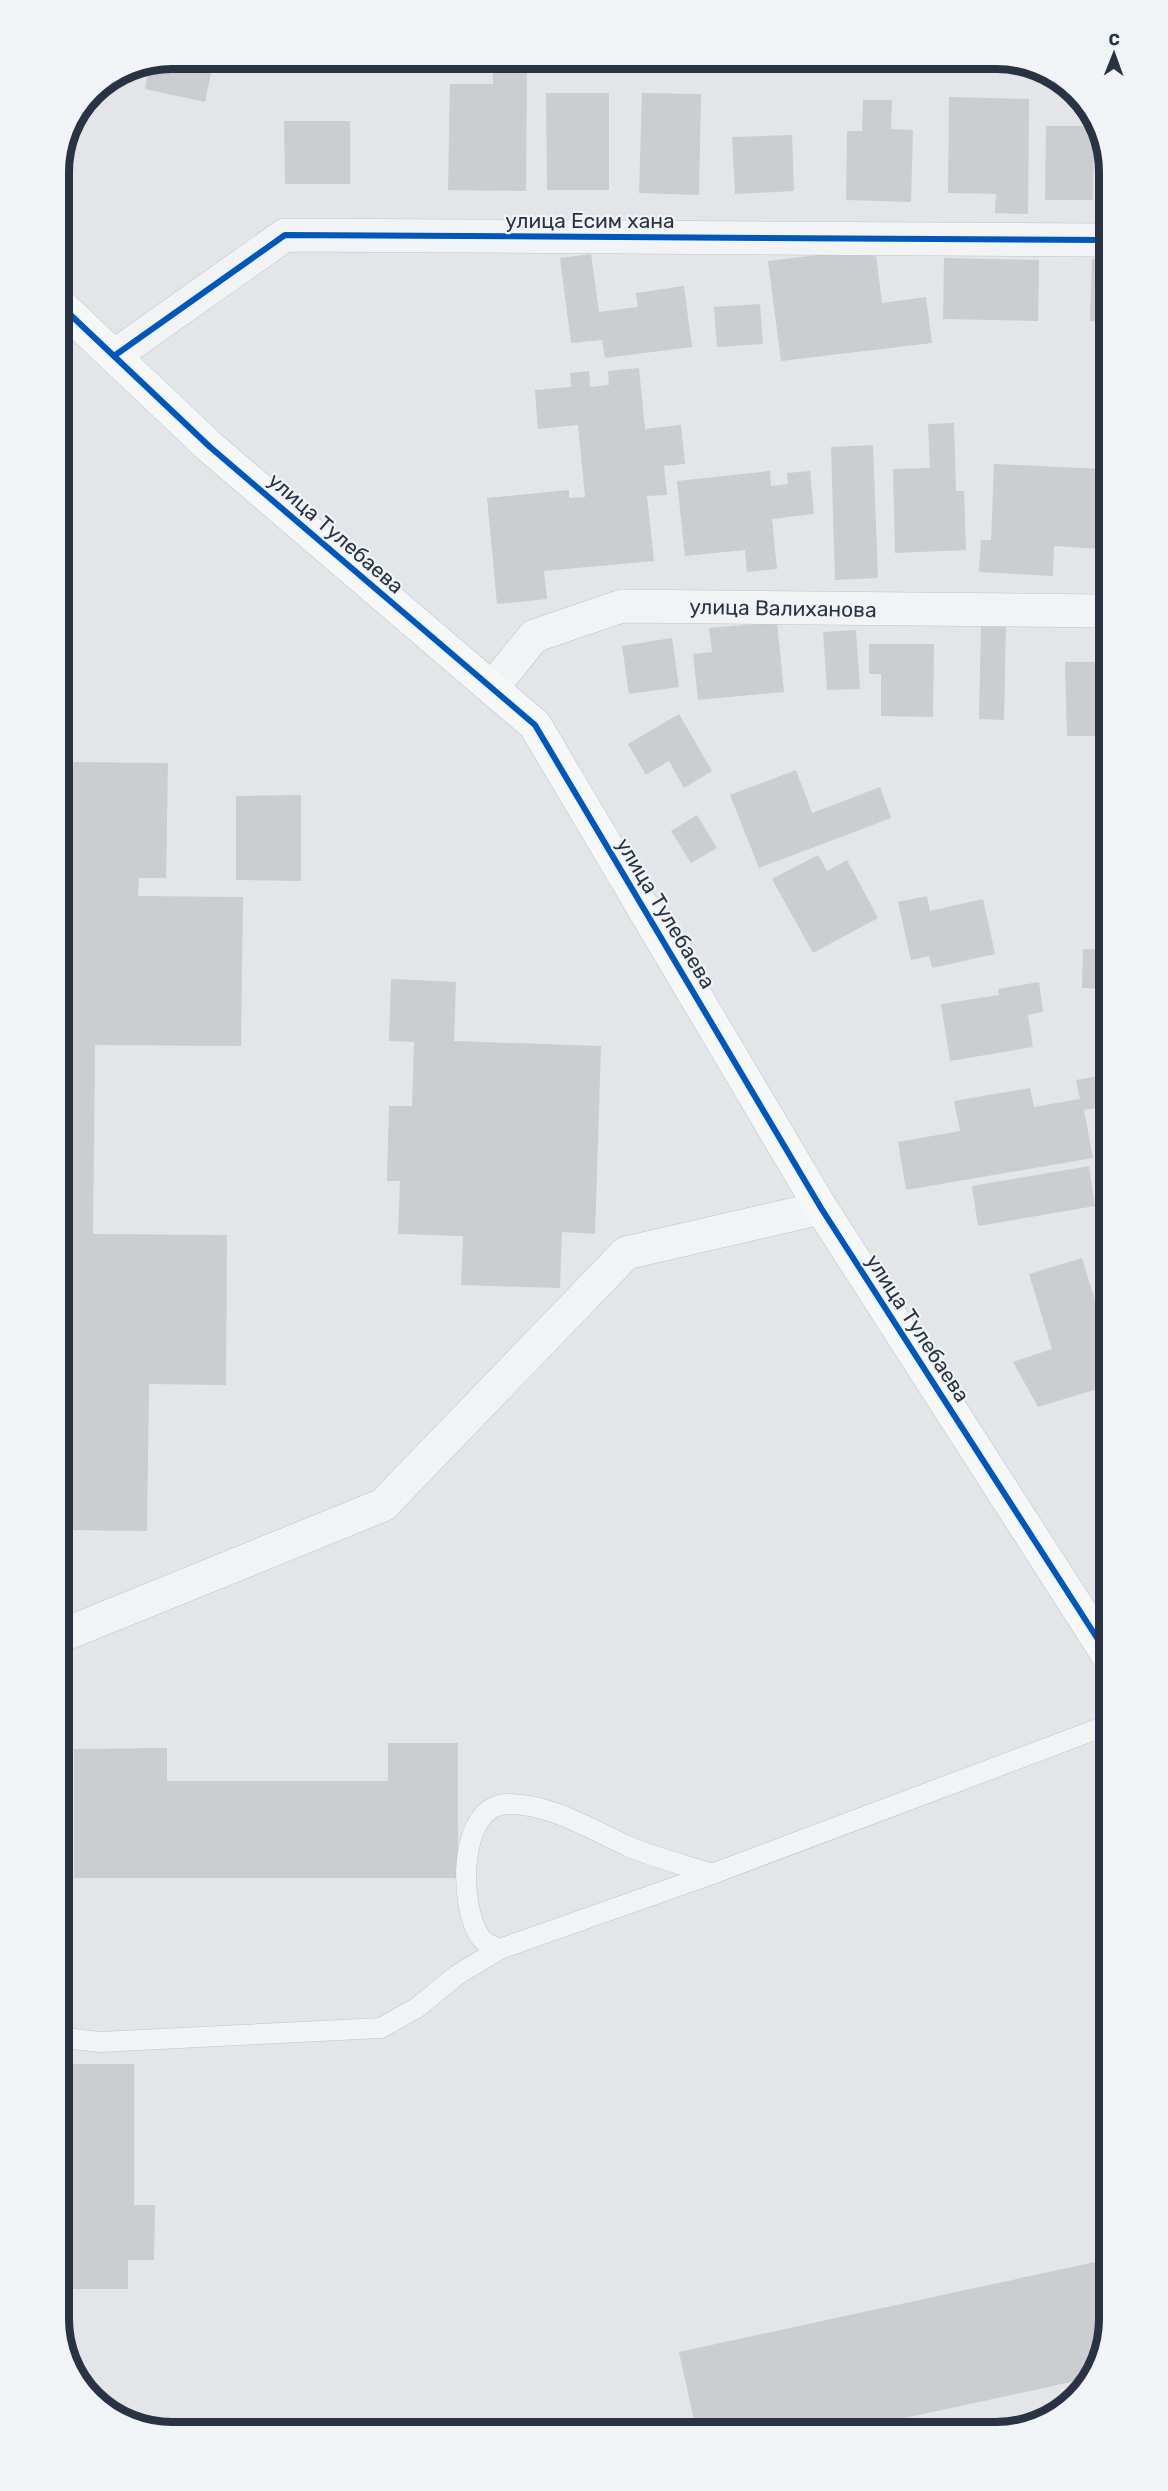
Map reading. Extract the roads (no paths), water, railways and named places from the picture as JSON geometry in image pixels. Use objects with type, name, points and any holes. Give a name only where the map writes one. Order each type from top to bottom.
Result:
[{"type":"street","name":"улица Есим хана","points":[[114,356],[285,235],[1099,240]]},
{"type":"street","name":"улица Тулебаева","points":[[69,313],[210,447],[534,725],[821,1208],[1099,1641]]},
{"type":"street","name":"улица Валиханова","points":[[492,688],[534,636],[622,606],[1099,611]]},
{"type":"street","points":[[69,1633],[383,1505],[626,1253],[821,1208]]},
{"type":"lane","points":[[69,2039],[100,2042],[381,2028],[418,2007],[457,1976],[500,1949],[712,1874],[1099,1728]]},
{"type":"lane","points":[[500,1949],[482,1941],[474,1928],[466,1881],[468,1848],[476,1825],[488,1810],[508,1803],[541,1808],[632,1847],[712,1874]]}]
